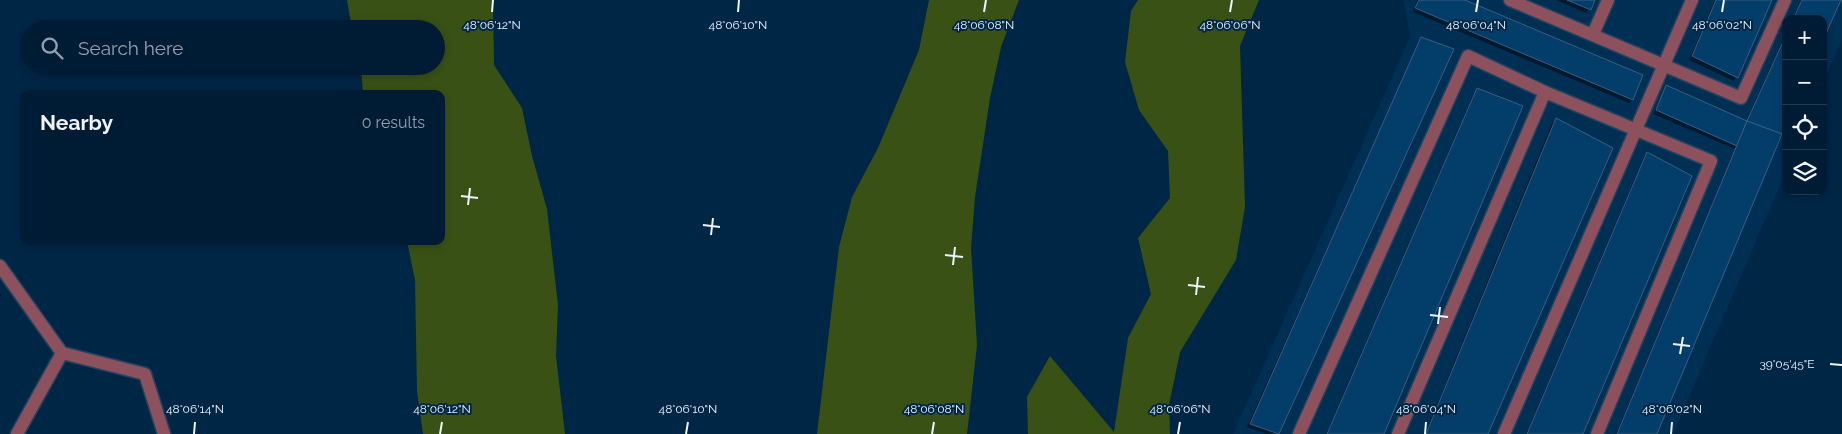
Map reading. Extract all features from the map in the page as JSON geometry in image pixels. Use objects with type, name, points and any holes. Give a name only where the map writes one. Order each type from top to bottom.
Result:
[{"type":"street","points":[[1513,0],[1741,98],[1785,0]]},
{"type":"street","points":[[1593,34],[1608,0]]},
{"type":"street","points":[[1504,434],[1692,0]]},
{"type":"street","points":[[1299,434],[1468,56],[1545,92],[1712,161],[1597,434]]},
{"type":"street","points":[[1398,434],[1545,92]]},
{"type":"street","points":[[0,266],[62,353],[146,374],[164,434]]},
{"type":"street","points":[[18,434],[62,353]]},
{"type":"shaded area","points":[[1404,0],[1842,0],[1842,39],[1827,74],[1827,15],[1782,15],[1782,180],[1673,434],[1233,434],[1410,37]]},
{"type":"green space","points":[[347,0],[493,0],[494,65],[522,108],[532,156],[547,209],[558,305],[556,356],[565,434],[423,434],[417,391],[415,280],[408,245],[445,245],[445,90],[363,90],[362,75],[445,75],[445,20],[350,20]]},
{"type":"green space","points":[[929,0],[1019,0],[1001,47],[990,98],[975,197],[971,248],[977,345],[967,434],[817,434],[839,247],[852,197],[878,148],[919,50]]},
{"type":"green space","points":[[1138,0],[1259,0],[1240,46],[1245,207],[1236,260],[1180,352],[1169,405],[1170,434],[1028,434],[1027,397],[1050,356],[1114,432],[1128,338],[1151,294],[1138,238],[1170,198],[1168,151],[1139,110],[1125,62],[1131,11]]},
{"type":"building","points":[[1419,0],[1465,0],[1643,75],[1633,100],[1415,8]]},
{"type":"building","points":[[1567,0],[1595,0],[1591,10]]},
{"type":"building","points":[[1716,0],[1772,0],[1738,78],[1692,56]]},
{"type":"building","points":[[1802,0],[1841,0],[1827,31],[1827,15],[1795,15]]},
{"type":"building","points":[[1421,37],[1454,49],[1279,434],[1250,424]]},
{"type":"building","points":[[1782,44],[1782,134],[1747,121]]},
{"type":"building","points":[[1666,85],[1747,121],[1737,146],[1656,110]]},
{"type":"building","points":[[1477,88],[1523,106],[1384,434],[1327,434]]},
{"type":"building","points":[[1556,118],[1613,148],[1488,434],[1426,434]]},
{"type":"building","points":[[1747,121],[1782,134],[1657,434],[1617,434]]},
{"type":"building","points":[[1647,152],[1692,176],[1583,434],[1527,434]]}]
